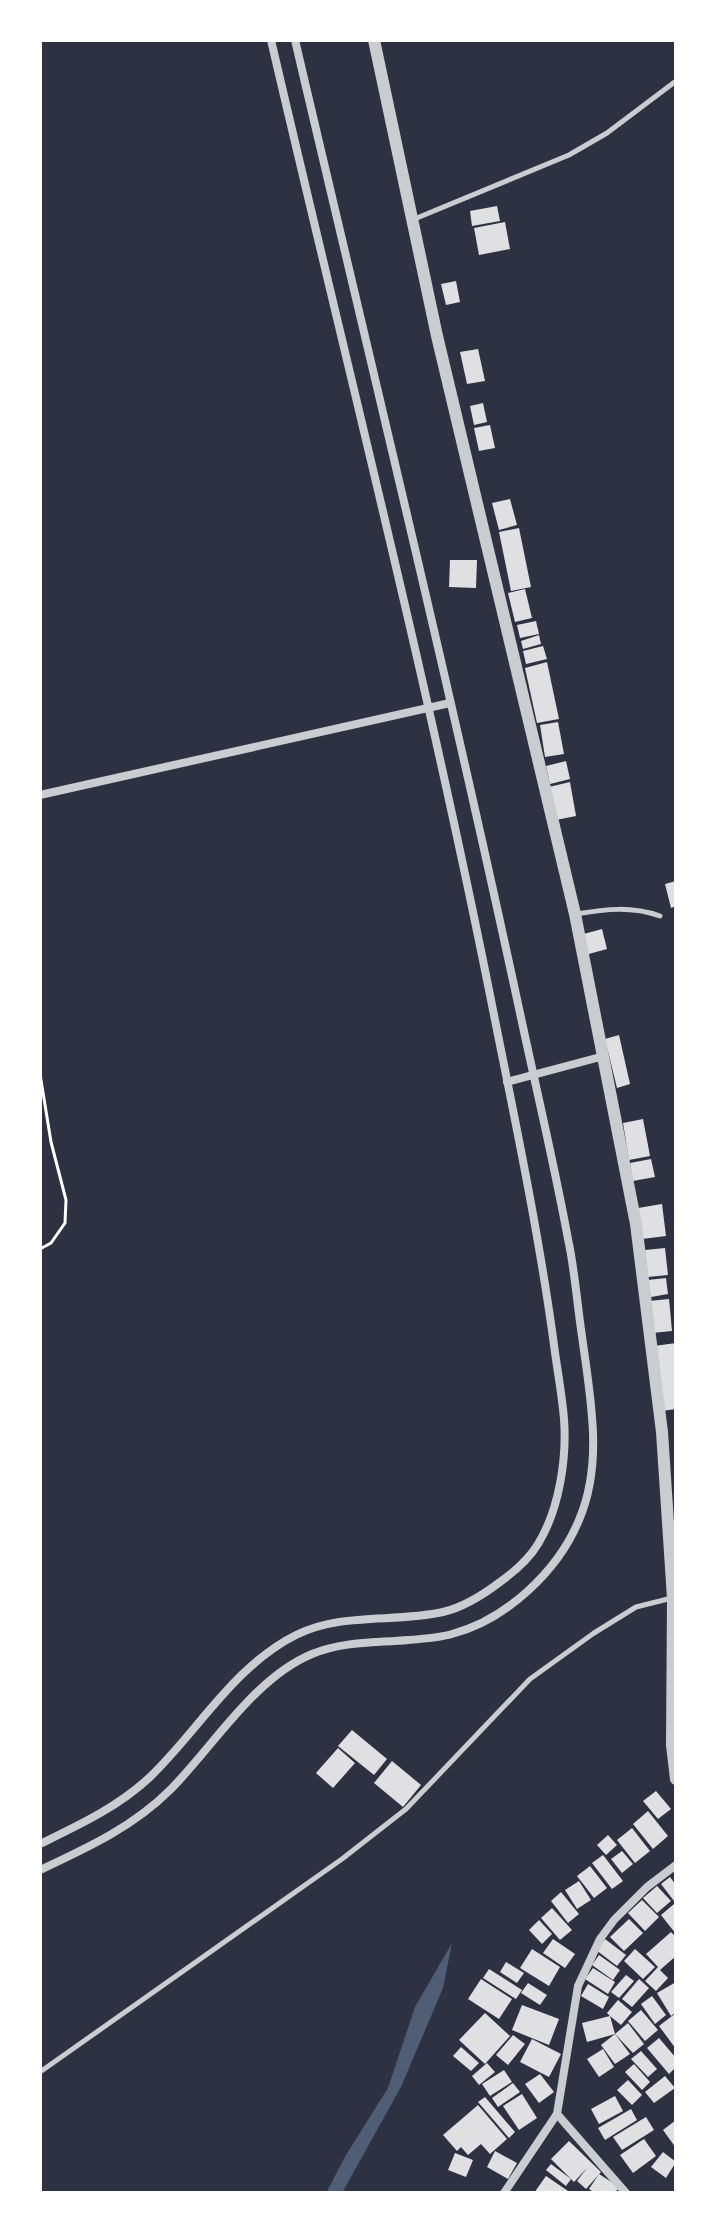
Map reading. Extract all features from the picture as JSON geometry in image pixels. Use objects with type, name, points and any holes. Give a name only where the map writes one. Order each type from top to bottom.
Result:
[{"type":"street","points":[[40,1844],[126,1798],[153,1774],[265,1654],[298,1633],[343,1619],[405,1617],[447,1611],[480,1597],[513,1572],[537,1545],[551,1513],[562,1472],[565,1424],[541,1249],[465,871],[271,40]]},
{"type":"street","points":[[40,1870],[97,1843],[140,1817],[170,1791],[248,1703],[280,1673],[309,1655],[346,1643],[453,1634],[492,1617],[529,1590],[557,1559],[579,1521],[592,1474],[593,1423],[569,1243],[450,703],[295,40]]},
{"type":"street","points":[[374,40],[411,220],[575,914],[645,1281],[662,1432],[673,1598],[672,1745],[676,1779]]},
{"type":"street","points":[[40,795],[450,703]]},
{"type":"street","points":[[507,1082],[604,1056]]},
{"type":"street","points":[[504,2193],[557,2114],[576,1998],[583,1973],[600,1939],[647,1887],[676,1865]]},
{"type":"street","points":[[557,2114],[626,2193]]},
{"type":"lane","points":[[411,220],[580,149],[607,133],[676,81]]},
{"type":"lane","points":[[575,914],[621,908],[660,916]]},
{"type":"lane","points":[[40,2072],[317,1877],[406,1809],[530,1679],[636,1607],[673,1598]]},
{"type":"path","points":[[40,1074],[51,1142],[66,1200],[65,1223],[51,1243],[40,1249]]},
{"type":"water","points":[[452,1943],[443,1988],[401,2087],[342,2193],[326,2193],[388,2088],[415,2007]]},
{"type":"building","points":[[497,206],[500,221],[472,226],[470,211]]},
{"type":"building","points":[[505,222],[510,249],[479,255],[474,228]]},
{"type":"building","points":[[456,281],[460,302],[446,305],[441,284]]},
{"type":"building","points":[[478,349],[485,381],[467,384],[460,352]]},
{"type":"building","points":[[483,403],[487,422],[474,425],[470,406]]},
{"type":"building","points":[[490,425],[495,448],[479,451],[474,428]]},
{"type":"building","points":[[510,499],[517,525],[499,530],[492,503]]},
{"type":"building","points":[[519,528],[531,587],[511,591],[499,532]]},
{"type":"building","points":[[450,560],[477,560],[476,588],[449,587]]},
{"type":"building","points":[[525,589],[532,618],[515,622],[508,593]]},
{"type":"building","points":[[536,621],[539,634],[520,638],[517,625]]},
{"type":"building","points":[[539,635],[541,644],[523,649],[521,641]]},
{"type":"building","points":[[543,646],[547,659],[526,664],[523,651]]},
{"type":"building","points":[[547,662],[559,719],[537,723],[525,668]]},
{"type":"building","points":[[558,722],[564,754],[545,757],[540,725]]},
{"type":"building","points":[[566,761],[570,779],[550,784],[546,766]]},
{"type":"building","points":[[570,782],[576,816],[556,820],[549,787]]},
{"type":"building","points":[[676,881],[676,906],[671,908],[665,884]]},
{"type":"building","points":[[602,929],[607,949],[585,955],[580,935]]},
{"type":"building","points":[[619,1035],[630,1084],[617,1088],[605,1039]]},
{"type":"building","points":[[643,1119],[650,1156],[629,1160],[623,1123]]},
{"type":"building","points":[[651,1159],[655,1177],[633,1181],[630,1163]]},
{"type":"building","points":[[662,1204],[666,1236],[642,1239],[638,1208]]},
{"type":"building","points":[[665,1248],[668,1275],[648,1277],[645,1250]]},
{"type":"building","points":[[666,1278],[668,1294],[651,1297],[648,1280]]},
{"type":"building","points":[[669,1299],[672,1331],[652,1333],[649,1301]]},
{"type":"building","points":[[676,1343],[676,1409],[662,1411],[654,1346]]},
{"type":"building","points":[[352,1730],[387,1759],[374,1775],[338,1746]]},
{"type":"building","points":[[338,1748],[355,1763],[333,1788],[316,1773]]},
{"type":"building","points":[[392,1761],[421,1785],[403,1807],[374,1783]]},
{"type":"building","points":[[656,1791],[671,1809],[658,1819],[643,1801]]},
{"type":"building","points":[[648,1811],[668,1836],[653,1849],[633,1824]]},
{"type":"building","points":[[632,1828],[650,1851],[635,1863],[617,1840]]},
{"type":"building","points":[[608,1835],[617,1845],[606,1855],[597,1845]]},
{"type":"building","points":[[622,1851],[633,1864],[622,1873],[611,1859]]},
{"type":"building","points":[[603,1855],[623,1881],[612,1889],[592,1863]]},
{"type":"building","points":[[590,1866],[607,1888],[594,1898],[577,1876]]},
{"type":"building","points":[[670,1877],[676,1885],[674,1901],[661,1884]]},
{"type":"building","points":[[579,1881],[591,1900],[577,1909],[565,1890]]},
{"type":"building","points":[[657,1886],[671,1901],[657,1913],[643,1898]]},
{"type":"building","points":[[561,1892],[579,1914],[568,1923],[551,1901]]},
{"type":"building","points":[[642,1900],[659,1917],[645,1931],[628,1913]]},
{"type":"building","points":[[674,1904],[676,1906],[676,1934],[661,1915]]},
{"type":"building","points":[[552,1908],[572,1930],[560,1940],[541,1918]]},
{"type":"building","points":[[629,1919],[643,1933],[624,1951],[610,1937]]},
{"type":"building","points":[[539,1920],[552,1934],[542,1944],[529,1930]]},
{"type":"building","points":[[671,1932],[676,1937],[676,1956],[660,1970],[668,1978],[656,1991],[645,1981],[658,1967],[646,1954]]},
{"type":"building","points":[[553,1939],[575,1954],[565,1968],[543,1953]]},
{"type":"building","points":[[605,1939],[626,1955],[617,1966],[596,1950]]},
{"type":"building","points":[[532,1949],[560,1967],[549,1986],[520,1968]]},
{"type":"building","points":[[635,1949],[655,1967],[643,1979],[624,1961]]},
{"type":"building","points":[[599,1955],[620,1970],[613,1980],[592,1965]]},
{"type":"building","points":[[506,1962],[524,1973],[517,1983],[500,1972]]},
{"type":"building","points":[[593,1968],[615,1982],[608,1994],[585,1979]]},
{"type":"building","points":[[489,1969],[522,1990],[516,1999],[483,1978]]},
{"type":"building","points":[[626,1975],[634,1981],[619,1998],[611,1992]]},
{"type":"building","points":[[481,1979],[512,1999],[499,2019],[468,1999]]},
{"type":"building","points":[[639,1979],[649,1988],[632,2007],[622,1999]]},
{"type":"building","points":[[676,1982],[676,2012],[671,2016],[657,1993]]},
{"type":"building","points":[[528,1983],[547,1995],[540,2005],[521,1993]]},
{"type":"building","points":[[588,1984],[609,1997],[603,2009],[581,1996]]},
{"type":"building","points":[[652,1996],[666,2015],[655,2024],[641,2004]]},
{"type":"building","points":[[618,2000],[632,2012],[621,2025],[607,2013]]},
{"type":"building","points":[[522,2005],[559,2019],[549,2045],[512,2030]]},
{"type":"building","points":[[641,2010],[658,2030],[645,2041],[628,2021]]},
{"type":"building","points":[[485,2013],[510,2036],[485,2064],[459,2040]]},
{"type":"building","points":[[676,2013],[676,2049],[659,2026]]},
{"type":"building","points":[[610,2016],[615,2034],[587,2042],[582,2023]]},
{"type":"building","points":[[628,2023],[644,2044],[633,2053],[615,2034]]},
{"type":"building","points":[[615,2034],[630,2054],[615,2064],[601,2045]]},
{"type":"building","points":[[513,2035],[525,2044],[508,2065],[496,2055]]},
{"type":"building","points":[[659,2038],[676,2058],[676,2067],[669,2074],[647,2048]]},
{"type":"building","points":[[532,2039],[561,2054],[549,2077],[520,2062]]},
{"type":"building","points":[[461,2047],[479,2063],[471,2071],[453,2056]]},
{"type":"building","points":[[603,2049],[614,2067],[599,2077],[587,2059]]},
{"type":"building","points":[[641,2051],[657,2069],[648,2077],[631,2059]]},
{"type":"building","points":[[487,2063],[495,2072],[479,2085],[472,2076]]},
{"type":"building","points":[[634,2064],[650,2082],[642,2090],[625,2072]]},
{"type":"building","points":[[504,2070],[512,2082],[490,2096],[482,2084]]},
{"type":"building","points":[[540,2074],[554,2092],[539,2103],[525,2084]]},
{"type":"building","points":[[665,2076],[675,2088],[654,2103],[645,2092]]},
{"type":"building","points":[[628,2080],[642,2095],[632,2105],[617,2090]]},
{"type":"building","points":[[513,2083],[520,2092],[498,2107],[492,2098]]},
{"type":"building","points":[[522,2094],[537,2118],[519,2130],[503,2106]]},
{"type":"building","points":[[615,2096],[623,2111],[599,2124],[591,2109]]},
{"type":"building","points":[[485,2097],[515,2132],[509,2138],[478,2102]]},
{"type":"building","points":[[478,2105],[507,2139],[490,2154],[481,2144],[468,2155],[461,2147],[457,2151],[443,2135]]},
{"type":"building","points":[[631,2109],[637,2120],[605,2140],[598,2128]]},
{"type":"building","points":[[646,2117],[654,2130],[622,2150],[613,2137]]},
{"type":"building","points":[[676,2120],[676,2148],[663,2130]]},
{"type":"building","points":[[644,2139],[656,2156],[633,2173],[620,2155]]},
{"type":"building","points":[[569,2141],[601,2172],[586,2189],[577,2181],[587,2168],[574,2182],[551,2159]]},
{"type":"building","points":[[495,2151],[517,2163],[508,2179],[487,2167]]},
{"type":"building","points":[[663,2152],[676,2162],[666,2178],[651,2167]]},
{"type":"building","points":[[455,2153],[473,2160],[466,2177],[448,2170]]},
{"type":"building","points":[[551,2164],[571,2179],[566,2186],[546,2170]]},
{"type":"building","points":[[599,2174],[619,2187],[615,2193],[595,2193],[589,2189]]},
{"type":"building","points":[[546,2176],[571,2193],[534,2193]]}]
